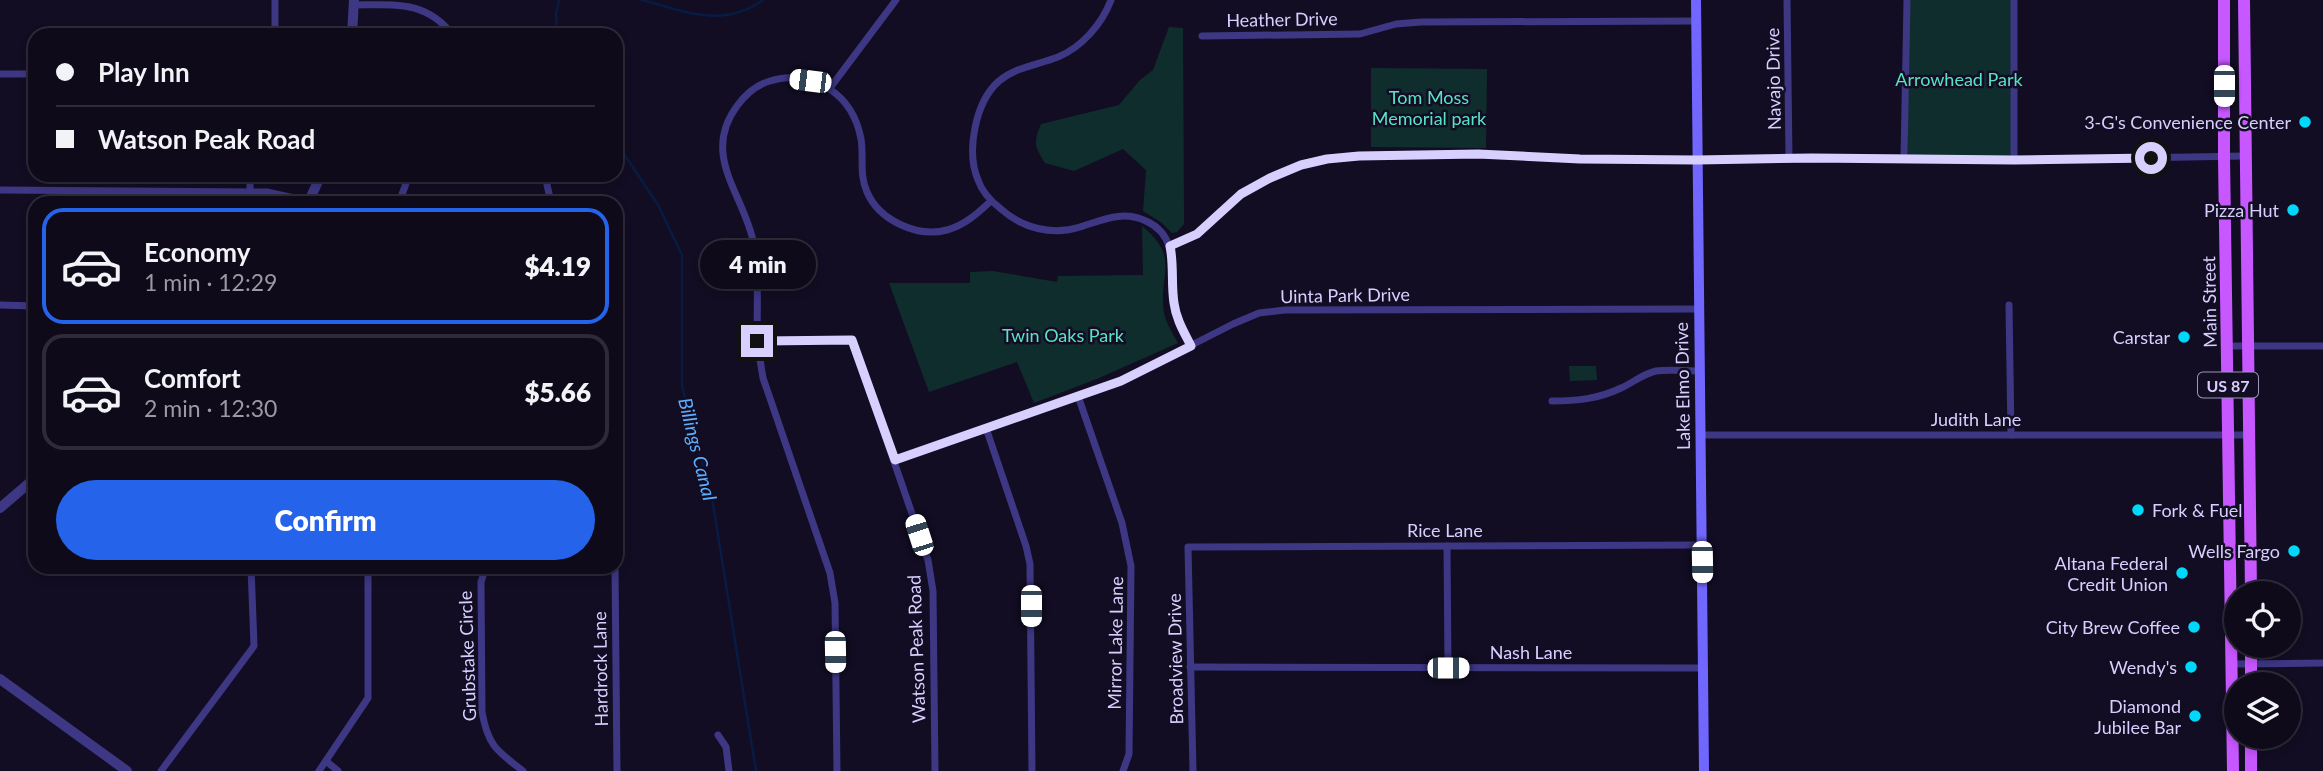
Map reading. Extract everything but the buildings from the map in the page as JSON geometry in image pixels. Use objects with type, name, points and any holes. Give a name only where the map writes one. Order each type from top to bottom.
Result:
[{"type":"main road","name":"Lake Elmo Drive","points":[[1696,0],[1704,771]]},
{"type":"main road","name":"Main Street","points":[[2224,0],[2233,771]]},
{"type":"main road","name":"US 87","points":[[2244,0],[2251,581]]},
{"type":"main road","points":[[2252,658],[2252,672]]},
{"type":"main road","points":[[2251,749],[2251,771]]},
{"type":"street","points":[[275,0],[275,28]]},
{"type":"street","points":[[830,88],[896,0]]},
{"type":"street","points":[[1111,0],[1091,34],[1079,44],[1059,57],[1015,70],[997,83],[974,126],[972,152],[978,180],[991,201],[1013,220],[1034,228],[1056,232],[1077,229],[1123,215],[1149,222],[1170,246],[1174,265],[1174,304],[1178,321],[1191,346]]},
{"type":"street","name":"Navajo Drive","points":[[1787,0],[1789,158]]},
{"type":"street","points":[[1904,158],[1907,0]]},
{"type":"street","points":[[2014,0],[2014,160]]},
{"type":"street","points":[[352,28],[354,2],[413,6],[428,11],[442,20],[448,28]]},
{"type":"street","name":"Heather Drive","points":[[1202,36],[1360,34],[1396,24],[1421,22],[1697,21]]},
{"type":"street","points":[[0,74],[28,74]]},
{"type":"street","points":[[837,771],[835,603],[830,573],[763,378],[757,341],[758,275],[754,244],[748,220],[724,167],[721,145],[726,120],[745,95],[768,82],[788,78],[810,81],[830,88],[853,114],[860,139],[862,175],[867,193],[879,211],[898,224],[920,231],[944,231],[976,215],[991,201]]},
{"type":"street","points":[[1170,246],[1197,234],[1241,194],[1270,178],[1301,165],[1359,156],[1478,154],[1580,159],[1697,160],[2014,160],[2246,156]]},
{"type":"street","points":[[250,182],[250,192]]},
{"type":"street","points":[[0,190],[250,192],[285,196]]},
{"type":"street","points":[[0,305],[28,306]]},
{"type":"street","points":[[2009,305],[2011,435]]},
{"type":"street","name":"Uinta Park Drive","points":[[895,460],[1121,381],[1259,313],[1286,310],[1699,309]]},
{"type":"street","name":"Watson Peak Road","points":[[757,341],[852,340],[928,560],[933,591],[935,771]]},
{"type":"street","points":[[2228,346],[2323,346]]},
{"type":"street","points":[[1552,401],[1582,401],[1602,397],[1656,371],[1700,371]]},
{"type":"street","name":"Mirror Lake Lane","points":[[1078,396],[1119,514],[1131,566],[1129,754],[1123,771]]},
{"type":"street","points":[[986,428],[1030,564],[1032,771]]},
{"type":"street","name":"Judith Lane","points":[[1701,435],[2250,435]]},
{"type":"street","points":[[0,508],[28,484]]},
{"type":"street","name":"Rice Lane","points":[[1188,547],[1701,545]]},
{"type":"street","points":[[1447,546],[1448,668]]},
{"type":"street","name":"Broadview Drive","points":[[1188,547],[1193,771]]},
{"type":"street","points":[[161,771],[254,646],[251,574]]},
{"type":"street","points":[[319,771],[368,698],[368,574]]},
{"type":"street","name":"Grubstake Circle","points":[[484,574],[481,582],[482,712],[486,734],[496,749],[523,771]]},
{"type":"street","name":"Hardrock Lane","points":[[615,574],[617,771]]},
{"type":"street","points":[[2232,664],[2323,663]]},
{"type":"street","name":"Nash Lane","points":[[1190,667],[1704,668]]},
{"type":"street","points":[[0,678],[127,771]]},
{"type":"street","points":[[718,735],[726,747],[729,771]]},
{"type":"street","points":[[326,761],[338,771]]},
{"type":"green space","name":"Arrowhead Park","points":[[1908,0],[2013,0],[2011,156],[1908,158]]},
{"type":"green space","points":[[1169,27],[1183,28],[1184,224],[1177,232],[1172,233],[1143,211],[1146,170],[1123,149],[1074,171],[1045,163],[1037,149],[1036,140],[1041,124],[1119,105],[1140,80],[1153,70]]},
{"type":"green space","name":"Tom Moss Memorial park","points":[[1371,68],[1487,69],[1486,148],[1371,147]]},
{"type":"green space","name":"Twin Oaks Park","points":[[1142,226],[1154,237],[1165,257],[1164,313],[1178,343],[1034,403],[1017,362],[929,392],[889,283],[970,283],[970,272],[993,271],[1057,282],[1058,276],[1143,275]]},
{"type":"green space","points":[[1569,366],[1596,366],[1597,380],[1570,381]]},
{"type":"waterway","name":"Billings Canal","points":[[557,28],[559,0]]},
{"type":"waterway","name":"Billings Canal","points":[[642,0],[688,12],[718,16],[748,9],[763,0]]},
{"type":"waterway","name":"Billings Canal","points":[[623,152],[658,205],[682,255],[682,386],[713,504],[756,771]]},
{"type":"place","name":"3-G's Convenience Center","points":[[2305,122]]},
{"type":"place","name":"Pizza Hut","points":[[2293,210]]},
{"type":"place","name":"Carstar","points":[[2184,337]]},
{"type":"place","name":"Fork & Fuel","points":[[2138,510]]},
{"type":"place","name":"Wells Fargo","points":[[2294,551]]},
{"type":"place","name":"Altana Federal Credit Union","points":[[2182,573]]},
{"type":"place","name":"City Brew Coffee","points":[[2194,627]]},
{"type":"place","name":"Wendy's","points":[[2191,667]]},
{"type":"place","name":"Diamond Jubilee Bar","points":[[2195,716]]},
{"type":"route","points":[[757,341],[852,340],[895,460],[1121,381],[1191,346],[1178,321],[1174,304],[1174,265],[1170,246],[1197,234],[1241,194],[1301,165],[1359,156],[1478,154],[1580,159],[1697,160],[2151,158]]}]
